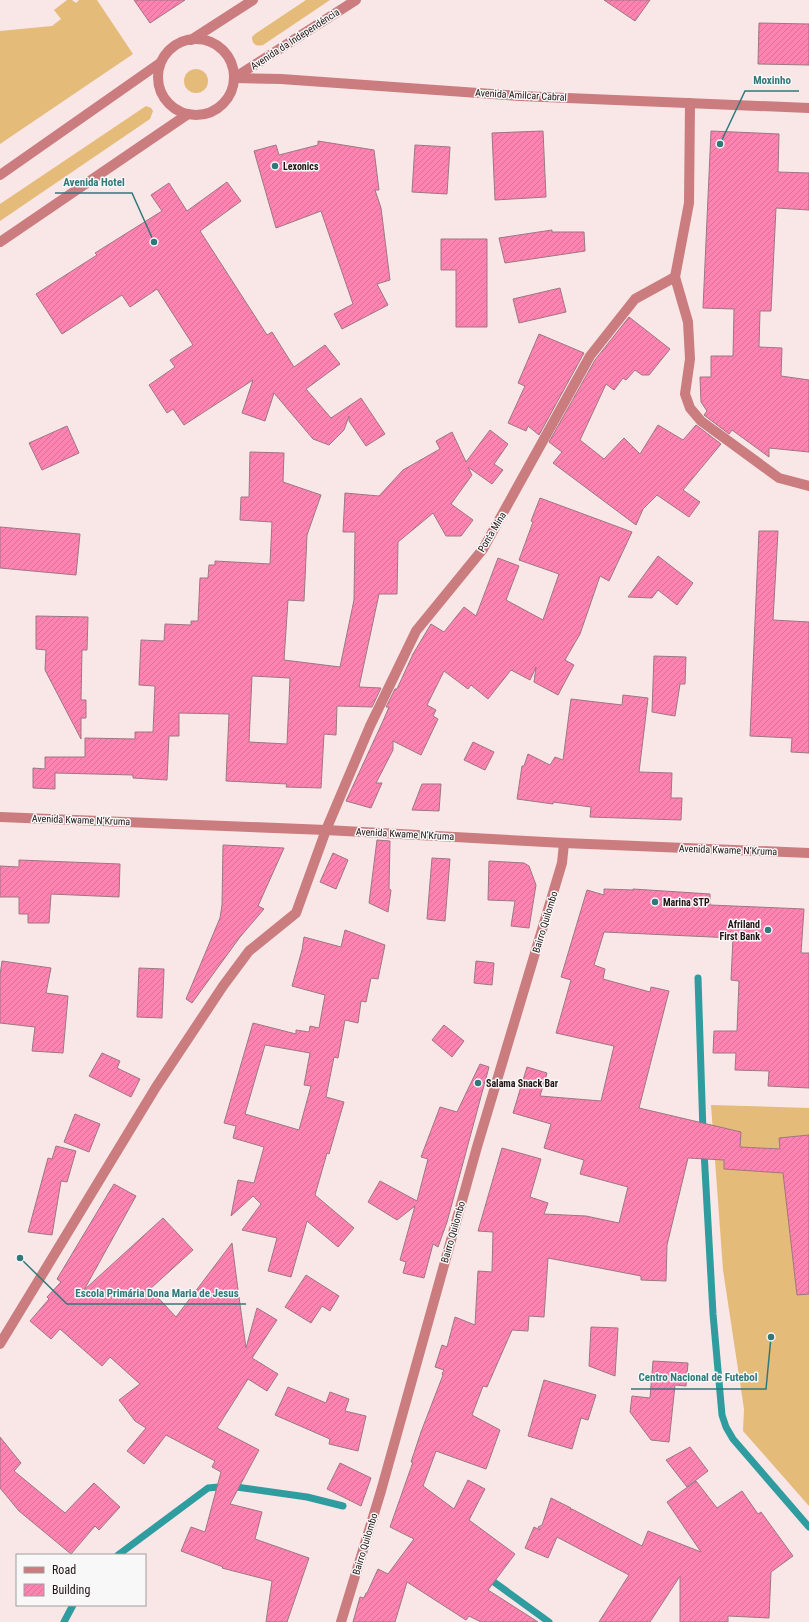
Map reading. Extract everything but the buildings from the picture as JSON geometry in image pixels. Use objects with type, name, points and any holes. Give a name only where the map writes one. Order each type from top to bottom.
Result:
[{"type":"street","points":[[0,175],[160,64],[172,47],[191,40],[253,0]]},
{"type":"street","name":"Avenida da Independência","points":[[234,78],[356,0]]},
{"type":"street","points":[[160,64],[158,76],[160,89],[166,100],[176,109],[188,114],[201,115],[213,111],[219,107],[225,102],[231,91],[234,78],[232,65],[226,54],[216,45],[205,40],[191,40]]},
{"type":"street","name":"Avenida Amilcar Cabral","points":[[234,78],[304,81],[520,96],[809,108]]},
{"type":"street","points":[[690,103],[689,203],[676,277],[688,322],[690,359],[685,394],[690,408],[701,421],[779,478],[809,486]]},
{"type":"street","points":[[0,242],[188,114]]},
{"type":"street","name":"Ponta Mina","points":[[0,1344],[156,1087],[214,998],[249,952],[296,913],[326,830],[370,726],[416,631],[484,549],[590,356],[634,300],[676,277]]},
{"type":"street","name":"Avenida Kwame N’Kruma","points":[[0,817],[326,830],[564,843],[809,853]]},
{"type":"street","name":"Bairro Quilombo","points":[[341,1622],[381,1491],[477,1147],[562,863],[564,843]]},
{"type":"shaded area","points":[[67,0],[72,0],[76,3],[79,0],[97,0],[133,54],[0,144],[0,31],[52,26],[61,19],[54,10]]},
{"type":"shaded area","points":[[306,0],[330,0],[263,45],[258,46],[254,43],[252,37],[255,34]]},
{"type":"shaded area","points":[[191,69],[201,69],[208,76],[208,86],[201,93],[191,93],[184,86],[184,76]]},
{"type":"shaded area","points":[[146,106],[151,108],[153,111],[150,119],[0,221],[0,204]]},
{"type":"shaded area","points":[[711,1105],[809,1108],[809,1506],[743,1431],[744,1409],[723,1270]]},
{"type":"waterway","points":[[698,978],[703,1132]]},
{"type":"waterway","points":[[704,1151],[713,1314],[722,1415],[726,1427],[733,1439],[809,1527]]},
{"type":"waterway","points":[[119,1554],[208,1488],[229,1486],[307,1497],[343,1506]]},
{"type":"waterway","points":[[487,1577],[549,1622]]},
{"type":"waterway","points":[[64,1622],[72,1606]]},
{"type":"place","name":"Moxinho","points":[[720,144]]},
{"type":"place","name":"Lexonics","points":[[275,166]]},
{"type":"place","name":"Avenida Hotel","points":[[154,242]]},
{"type":"place","name":"Marina STP","points":[[655,902]]},
{"type":"place","name":"Afriland First Bank","points":[[768,930]]},
{"type":"place","name":"Salama Snack Bar","points":[[478,1083]]},
{"type":"place","name":"Escola Primária Dona Maria de Jesus","points":[[20,1258]]},
{"type":"place","name":"Centro Nacional de Futebol","points":[[771,1337]]}]
